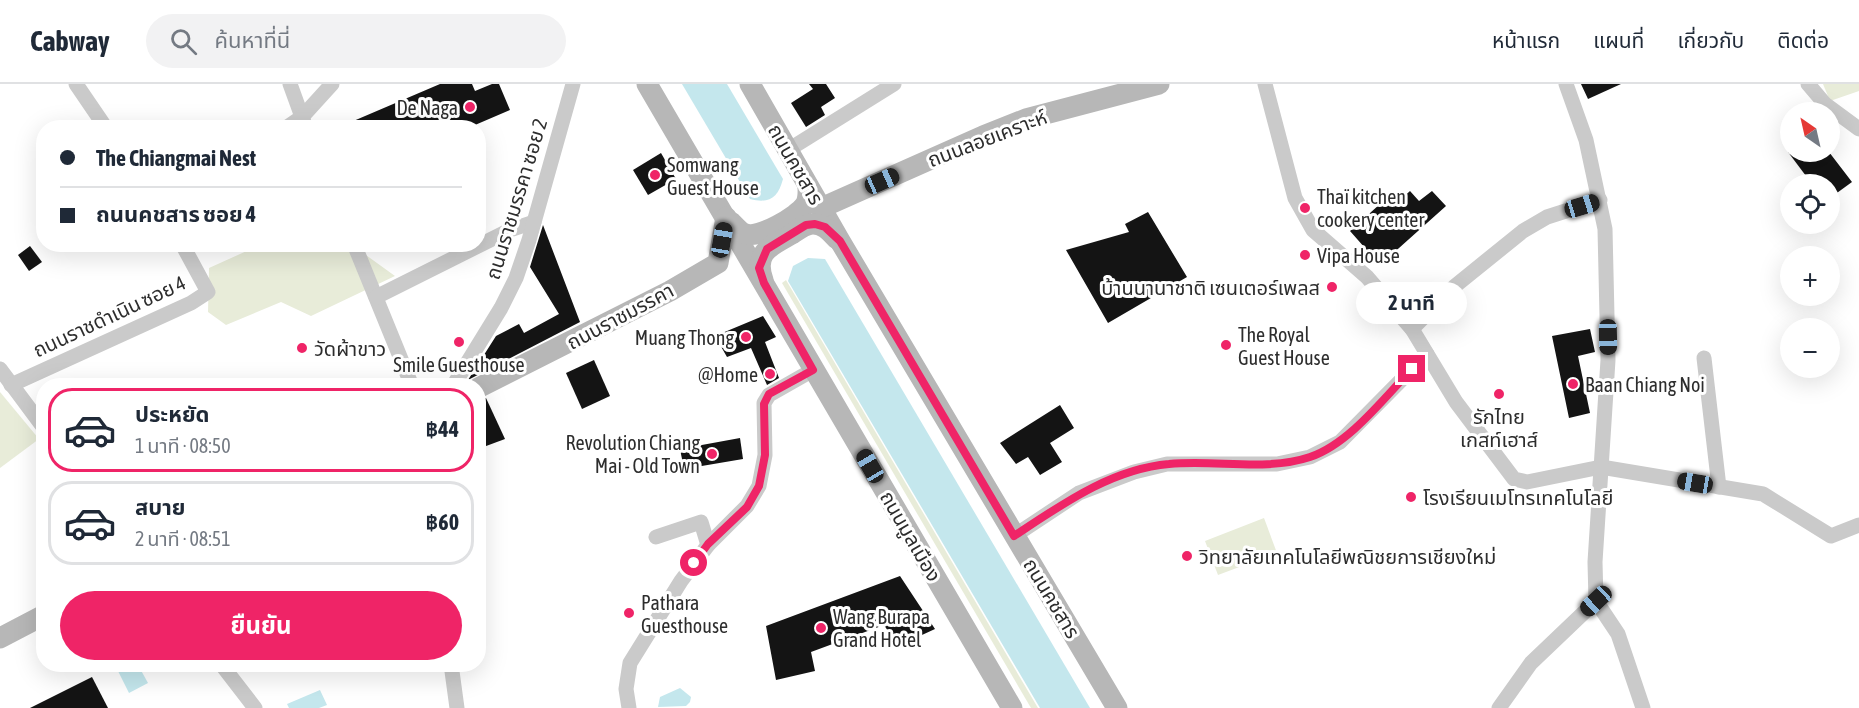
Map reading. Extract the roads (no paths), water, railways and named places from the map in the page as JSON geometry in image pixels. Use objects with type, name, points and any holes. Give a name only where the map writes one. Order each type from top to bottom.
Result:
[{"type":"main road","name":"ถนนมูลเมือง","points":[[648,84],[1012,708]]},
{"type":"main road","name":"ถนนคชสาร","points":[[750,84],[840,241],[1117,708]]},
{"type":"main road","name":"ถนนลอยเคราะห์","points":[[821,208],[982,136],[1026,119],[1159,84]]},
{"type":"main road","points":[[726,217],[745,234],[754,236],[804,207],[808,198],[808,186]]},
{"type":"main road","name":"ถนนราชมรรคา","points":[[486,384],[580,338],[718,263],[726,217]]},
{"type":"main road","points":[[764,283],[759,268],[767,249],[806,225],[815,224],[825,227],[840,241]]},
{"type":"main road","points":[[0,638],[36,619]]},
{"type":"street","points":[[76,84],[100,120]]},
{"type":"street","points":[[290,84],[303,120]]},
{"type":"street","points":[[305,120],[332,84]]},
{"type":"street","name":"ถนนราชมรรคา ซอย 2","points":[[458,378],[501,308],[516,278],[573,84]]},
{"type":"street","points":[[788,150],[894,84]]},
{"type":"street","points":[[1265,84],[1295,198],[1313,230],[1367,278],[1412,329],[1456,402],[1514,479],[1527,482],[1601,467],[1763,494],[1831,536],[1859,525]]},
{"type":"street","points":[[1566,84],[1586,140],[1605,229],[1608,360],[1595,562],[1596,601],[1618,634],[1643,708]]},
{"type":"street","points":[[1808,84],[1826,104],[1859,129]]},
{"type":"street","points":[[1412,329],[1455,286],[1523,231],[1547,217],[1600,200]]},
{"type":"street","points":[[486,242],[510,230],[534,222]]},
{"type":"street","name":"ถนนราชดำเนิน ซอย 4","points":[[11,385],[191,303],[208,292],[186,252]]},
{"type":"street","points":[[357,252],[409,378]]},
{"type":"street","points":[[376,297],[466,252]]},
{"type":"street","points":[[1014,536],[1079,493],[1134,472],[1167,464],[1277,464],[1311,457],[1340,442],[1426,354]]},
{"type":"street","points":[[1704,358],[1719,486]]},
{"type":"street","points":[[0,369],[36,418]]},
{"type":"street","points":[[629,708],[626,689],[630,663],[681,581],[708,544],[747,507],[759,486],[765,455],[764,404],[769,394],[813,370]]},
{"type":"street","points":[[656,537],[700,522],[708,544]]},
{"type":"street","points":[[1499,708],[1531,663],[1596,601]]},
{"type":"street","points":[[227,672],[255,708]]},
{"type":"street","points":[[452,672],[458,708]]},
{"type":"water","points":[[682,84],[727,84],[783,179],[772,198],[762,201],[750,199]]},
{"type":"water","points":[[808,258],[825,259],[1090,708],[1040,708],[788,281],[793,266]]},
{"type":"water","points":[[118,672],[142,672],[148,683],[129,693]]},
{"type":"water","points":[[680,688],[691,697],[686,706],[658,707],[660,697]]},
{"type":"water","points":[[320,690],[327,705],[319,708],[289,708],[287,704]]},
{"type":"place","name":"De Naga","points":[[470,107]]},
{"type":"place","name":"Somwang Guest House","points":[[655,175]]},
{"type":"place","name":"Thaï kitchen cookery center","points":[[1305,208]]},
{"type":"place","name":"Vipa House","points":[[1305,255]]},
{"type":"place","name":"บ้านนานาชาติ เซนเตอร์เพลส","points":[[1332,287]]},
{"type":"place","name":"Muang Thong","points":[[746,337]]},
{"type":"place","name":"Smile Guesthouse","points":[[459,342]]},
{"type":"place","name":"The Royal Guest House","points":[[1226,345]]},
{"type":"place","name":"วัดผ้าขาว","points":[[302,348]]},
{"type":"place","name":"@Home","points":[[770,374]]},
{"type":"place","name":"Baan Chiang Noi","points":[[1573,384]]},
{"type":"place","name":"รักไทย เกสท์เฮาส์","points":[[1499,394]]},
{"type":"place","name":"Revolution Chiang Mai - Old Town","points":[[712,454]]},
{"type":"place","name":"โรงเรียนเมโทรเทคโนโลยี","points":[[1411,497]]},
{"type":"place","name":"วิทยาลัยเทคโนโลยีพณิชยการเชียงใหม่","points":[[1187,556]]},
{"type":"place","name":"Pathara Guesthouse","points":[[629,613]]},
{"type":"place","name":"Wang Burapa Grand Hotel","points":[[821,628]]}]
